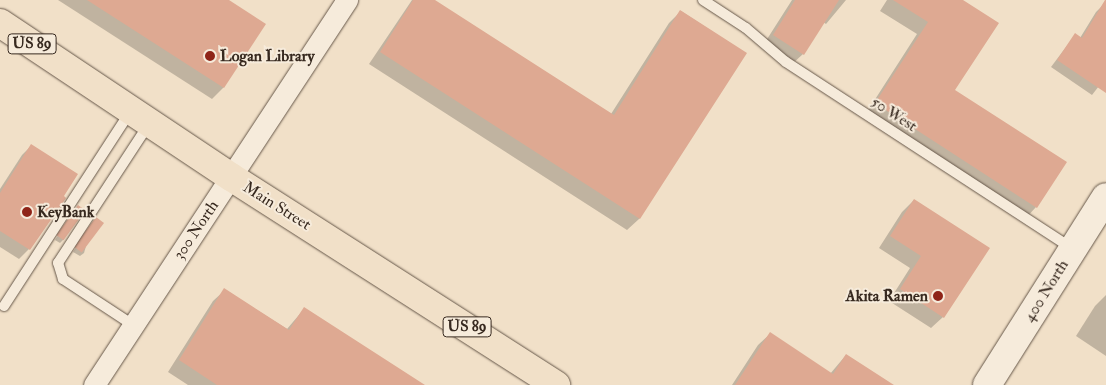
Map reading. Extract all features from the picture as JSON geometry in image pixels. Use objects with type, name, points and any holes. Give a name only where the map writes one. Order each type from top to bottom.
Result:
[{"type":"main road","name":"Main Street","points":[[0,23],[231,177],[556,385]]},
{"type":"street","name":"300 North","points":[[94,385],[347,0]]},
{"type":"street","name":"400 North","points":[[987,385],[1106,197]]},
{"type":"lane","name":"50 West","points":[[703,0],[746,28],[786,62],[1073,249]]},
{"type":"lane","points":[[4,306],[141,116]]},
{"type":"lane","points":[[133,325],[63,278],[58,263],[141,116]]},
{"type":"building","name":"Logan Library","points":[[87,0],[229,0],[266,24],[224,88]]},
{"type":"building","points":[[413,0],[435,0],[614,115],[680,10],[747,53],[640,219],[380,52]]},
{"type":"building","points":[[795,0],[839,0],[804,55],[773,35]]},
{"type":"building","points":[[893,0],[963,0],[999,23],[955,90],[1067,162],[1037,208],[875,103],[928,22]]},
{"type":"building","points":[[1105,0],[1106,93],[1057,60],[1075,33],[1082,38]]},
{"type":"building","name":"KeyBank","points":[[31,144],[78,174],[64,196],[66,198],[30,250],[0,231],[0,193]]},
{"type":"building","points":[[914,199],[990,248],[944,318],[900,289],[921,256],[890,236]]},
{"type":"building","points":[[78,205],[85,210],[64,240],[56,235]]},
{"type":"building","points":[[96,217],[104,223],[82,253],[74,247]]},
{"type":"building","points":[[224,288],[289,330],[304,307],[425,385],[217,385],[179,360]]},
{"type":"building","points":[[770,332],[833,374],[846,354],[894,385],[735,385]]},
{"type":"place","name":"Logan Library","points":[[210,56]]},
{"type":"place","name":"KeyBank","points":[[27,212]]},
{"type":"place","name":"Akita Ramen","points":[[938,296]]}]
